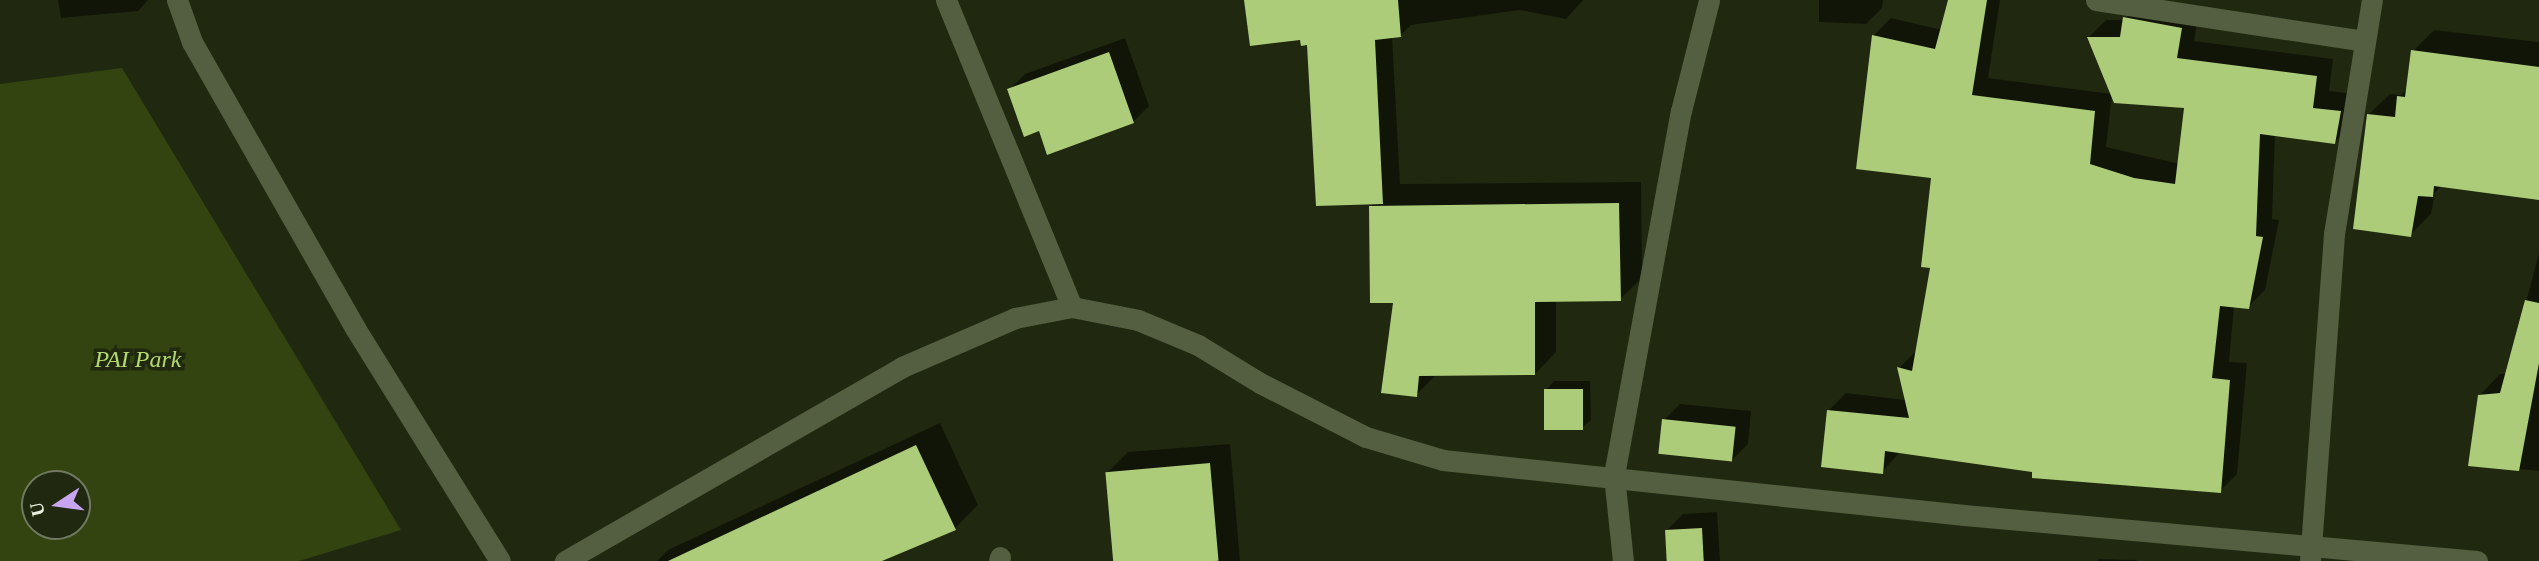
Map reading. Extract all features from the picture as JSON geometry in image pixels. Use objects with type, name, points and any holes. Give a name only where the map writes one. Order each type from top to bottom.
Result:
[{"type":"street","points":[[177,0],[198,53],[348,316],[500,561]]},
{"type":"street","points":[[946,0],[1072,307]]},
{"type":"street","points":[[1623,561],[1614,475],[1682,111],[1709,0]]},
{"type":"street","points":[[2096,0],[2364,41]]},
{"type":"street","points":[[2311,553],[2334,234],[2372,0]]},
{"type":"street","points":[[565,561],[924,356],[1015,318],[1072,307],[1138,320],[1198,345],[1298,403],[1404,450],[1443,460],[1614,475],[2311,553],[2477,561]]},
{"type":"green space","name":"PAI Park","points":[[122,68],[401,530],[299,561],[0,561],[0,84]]},
{"type":"building","points":[[1244,0],[1398,0],[1401,37],[1375,40],[1383,204],[1316,206],[1307,45],[1301,46],[1300,40],[1250,46]]},
{"type":"building","points":[[1948,0],[1987,0],[1972,95],[2095,111],[2090,164],[2134,178],[2175,184],[2184,108],[2114,103],[2087,37],[2120,37],[2123,17],[2182,28],[2177,58],[2317,76],[2313,108],[2341,111],[2335,144],[2260,134],[2256,236],[2263,237],[2249,309],[2220,306],[2212,378],[2230,380],[2221,493],[2032,478],[2032,472],[1885,451],[1883,474],[1821,467],[1827,410],[1909,418],[1897,367],[1912,371],[1930,268],[1921,267],[1931,178],[1856,169],[1872,35],[1935,49]]},
{"type":"building","points":[[2411,50],[2539,67],[2539,200],[2434,186],[2433,197],[2418,196],[2411,237],[2353,229],[2367,114],[2395,117],[2397,96],[2405,97]]},
{"type":"building","points":[[1109,52],[1134,123],[1047,155],[1039,131],[1024,137],[1007,89]]},
{"type":"building","points":[[1619,203],[1621,301],[1535,302],[1535,375],[1419,376],[1417,397],[1381,393],[1393,303],[1370,303],[1369,206]]},
{"type":"building","points":[[2525,300],[2539,303],[2539,363],[2519,471],[2468,466],[2478,395],[2500,393]]},
{"type":"building","points":[[1544,389],[1583,389],[1583,430],[1544,430]]},
{"type":"building","points":[[1662,419],[1736,427],[1732,462],[1658,454]]},
{"type":"building","points":[[916,445],[956,530],[882,561],[668,561]]},
{"type":"building","points":[[1210,463],[1219,561],[1113,561],[1105,472]]},
{"type":"building","points":[[1702,528],[1704,561],[1667,561],[1665,530]]}]
